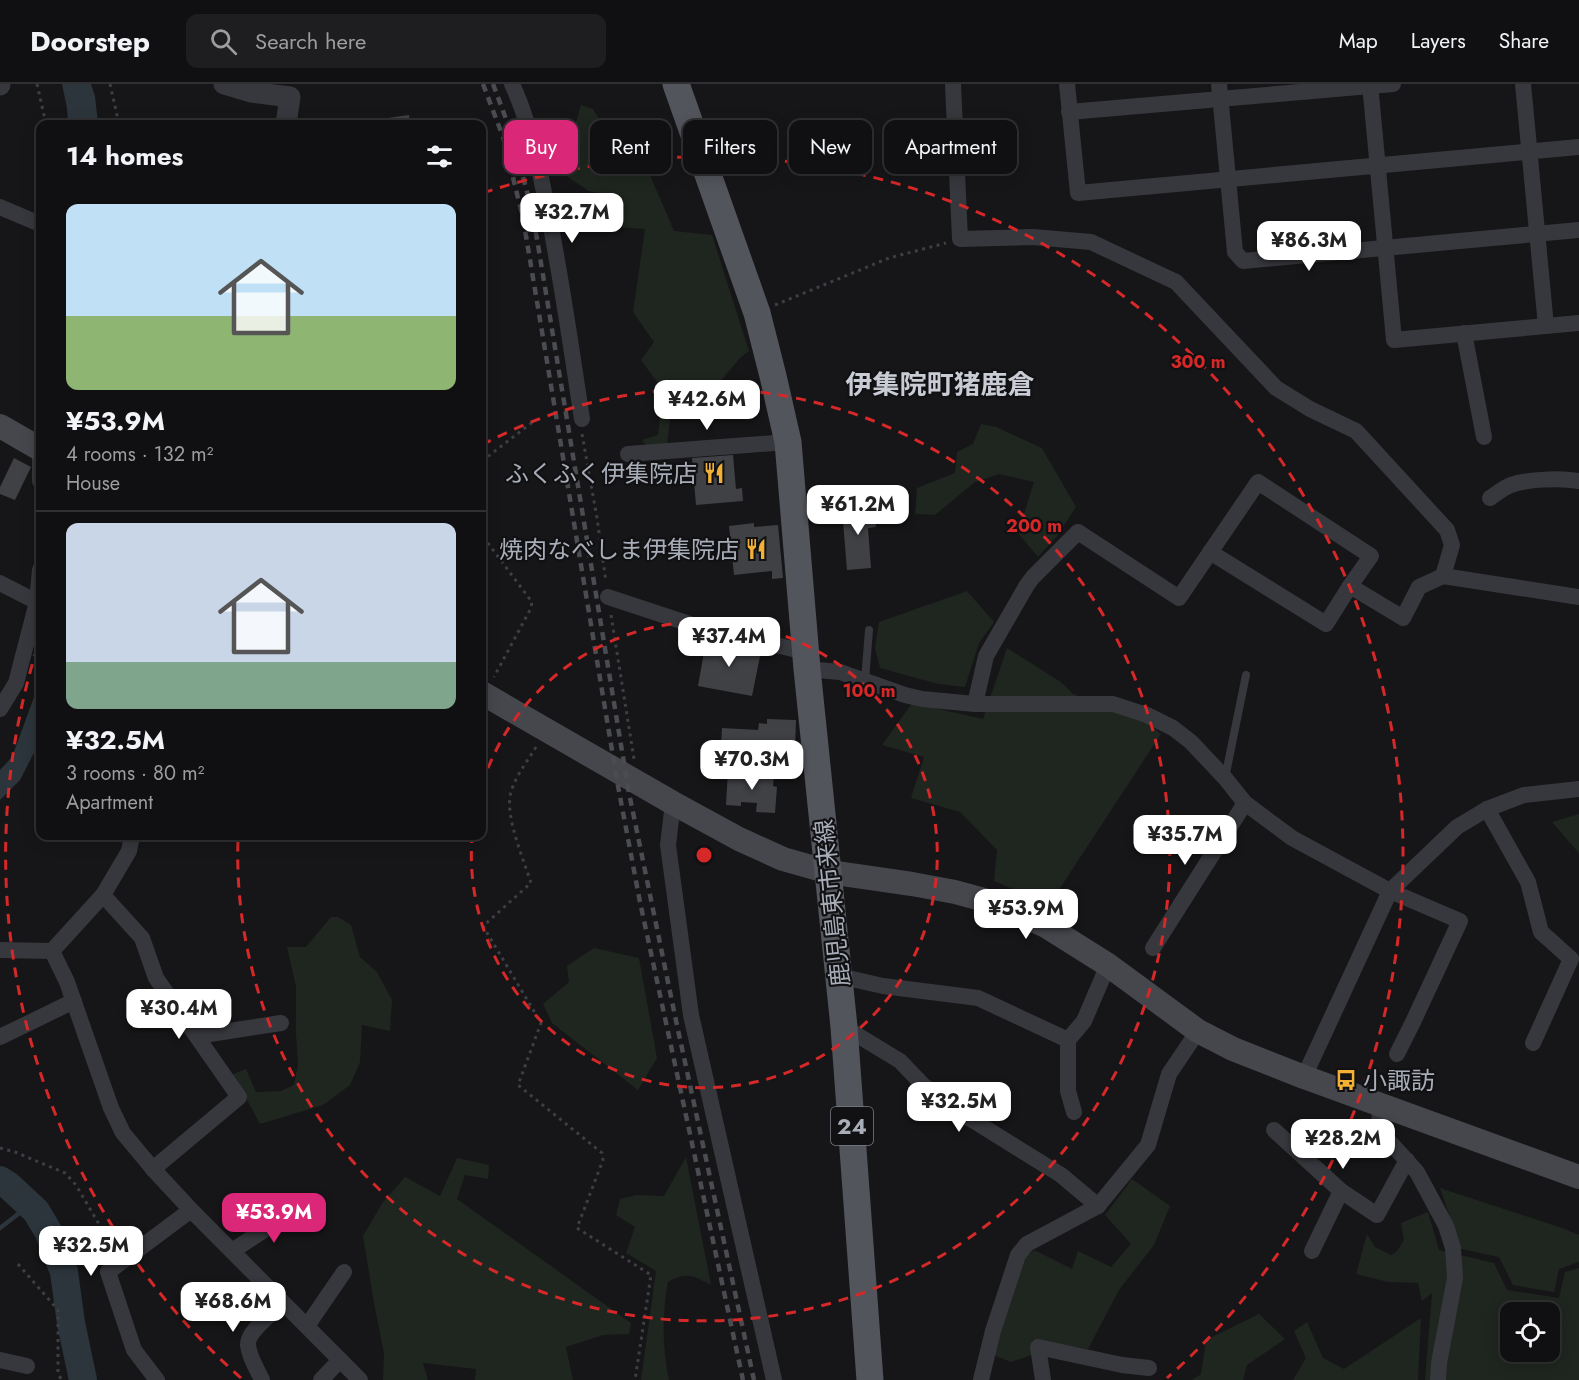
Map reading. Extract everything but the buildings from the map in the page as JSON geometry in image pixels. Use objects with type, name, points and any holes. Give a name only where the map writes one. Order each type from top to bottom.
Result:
[{"type":"main road","name":"鹿児島東市来線","points":[[676,84],[757,313],[788,442],[806,660],[844,1027],[870,1380]]},
{"type":"main road","points":[[0,426],[36,446]]},
{"type":"main road","points":[[486,696],[672,803],[739,839],[783,859],[829,872],[955,892],[1017,912],[1046,926],[1108,965],[1198,1032],[1233,1049],[1579,1177]]},
{"type":"street","points":[[224,84],[251,92],[290,91],[286,120]]},
{"type":"street","points":[[512,84],[530,134],[554,238],[582,419]]},
{"type":"street","points":[[953,84],[960,239],[1033,237],[1091,242],[1176,282],[1276,388],[1310,409],[1356,431],[1447,530],[1452,545],[1443,576]]},
{"type":"street","points":[[1067,84],[1078,193],[1579,147]]},
{"type":"street","points":[[1069,112],[1220,92],[1393,84]]},
{"type":"street","points":[[1522,84],[1546,326]]},
{"type":"street","points":[[1370,85],[1394,340],[1579,323]]},
{"type":"street","points":[[1220,92],[1235,252],[1243,261],[1579,230]]},
{"type":"street","points":[[0,207],[36,223]]},
{"type":"street","points":[[1464,333],[1484,437]]},
{"type":"street","points":[[628,454],[788,442]]},
{"type":"street","points":[[1490,498],[1510,485],[1530,481],[1570,479],[1579,481]]},
{"type":"street","points":[[975,704],[986,656],[1015,606],[1033,577],[1077,532],[1179,598],[1210,552],[1258,482],[1371,556],[1326,624],[1210,552]]},
{"type":"street","points":[[1350,586],[1403,618],[1419,587],[1443,576],[1579,597]]},
{"type":"street","points":[[0,584],[36,602]]},
{"type":"street","points":[[608,597],[922,699],[975,704],[1113,704],[1147,715],[1173,728],[1191,742],[1226,778],[1245,803],[1292,838],[1390,891],[1460,921],[1397,1054]]},
{"type":"street","points":[[0,709],[16,683],[36,606]]},
{"type":"street","points":[[1304,1077],[1390,891],[1457,827],[1487,808],[1524,795],[1579,789]]},
{"type":"street","points":[[672,803],[668,845],[691,1016],[774,1380]]},
{"type":"street","points":[[1154,948],[1245,803]]},
{"type":"street","points":[[1487,808],[1528,882],[1541,932],[1571,959],[1533,1043]]},
{"type":"street","points":[[0,950],[52,951],[104,895],[129,851],[131,840]]},
{"type":"street","points":[[104,895],[142,938],[156,978],[239,1097],[153,1169]]},
{"type":"street","points":[[52,951],[67,982],[111,1108],[123,1133],[191,1210],[360,1380]]},
{"type":"street","points":[[1074,1112],[1068,1091],[1068,1040],[1084,1021],[1108,965]]},
{"type":"street","points":[[839,976],[882,986],[978,998],[1068,1040]]},
{"type":"street","points":[[0,1037],[74,1001]]},
{"type":"street","points":[[197,1036],[281,1023]]},
{"type":"street","points":[[844,1027],[900,1061],[923,1085],[955,1111],[1061,1175],[1098,1206]]},
{"type":"street","points":[[981,1380],[993,1331],[1018,1255],[1027,1244],[1098,1206],[1148,1145],[1169,1074],[1198,1032]]},
{"type":"street","points":[[1380,1105],[1379,1130],[1417,1172],[1446,1226],[1453,1248],[1455,1278],[1439,1363],[1438,1380]]},
{"type":"street","points":[[1274,1130],[1341,1191],[1377,1215],[1407,1160]]},
{"type":"street","points":[[1312,1251],[1341,1191]]},
{"type":"street","points":[[232,1251],[298,1208]]},
{"type":"street","points":[[157,1380],[134,1350],[108,1272],[191,1210]]},
{"type":"street","points":[[307,1326],[344,1272]]},
{"type":"street","points":[[262,1380],[247,1344],[251,1333],[283,1303]]},
{"type":"street","points":[[1043,1380],[1038,1347],[1122,1365],[1149,1368]]},
{"type":"street","points":[[321,1380],[340,1359]]},
{"type":"street","points":[[0,1360],[27,1366]]},
{"type":"lane","points":[[865,680],[869,630]]},
{"type":"lane","points":[[1226,778],[1246,675]]},
{"type":"path","points":[[37,84],[45,120]]},
{"type":"path","points":[[110,84],[118,120]]},
{"type":"path","points":[[757,313],[889,258],[960,239]]},
{"type":"path","points":[[486,458],[534,421]]},
{"type":"path","points":[[486,539],[532,602],[531,608],[486,689]]},
{"type":"path","points":[[546,730],[518,776],[510,795],[509,813],[531,883],[483,926],[541,1023],[518,1085],[602,1152],[603,1160],[577,1228],[651,1275],[635,1380]]},
{"type":"path","points":[[0,1148],[64,1173],[76,1185],[103,1232],[108,1272]]},
{"type":"path","points":[[18,1264],[58,1310],[58,1374],[62,1380]]},
{"type":"shaded area","points":[[62,84],[91,84],[98,120],[68,120]]},
{"type":"shaded area","points":[[581,105],[593,109],[600,120],[590,120],[590,174],[649,174],[674,231],[712,235],[749,351],[718,384],[701,384],[689,401],[689,410],[671,412],[667,444],[648,448],[642,440],[658,435],[663,390],[641,360],[654,342],[633,312],[645,229],[616,227],[609,195],[589,191],[564,174],[578,174],[576,120]]},
{"type":"shaded area","points":[[981,424],[996,427],[1042,448],[1076,507],[1057,536],[1038,557],[1018,533],[1034,482],[999,474],[975,482],[935,515],[915,514],[917,488],[955,473],[957,452],[973,444]]},
{"type":"shaded area","points":[[967,591],[994,622],[979,643],[965,687],[938,684],[880,668],[875,648],[879,622]]},
{"type":"shaded area","points":[[1007,648],[1061,682],[1073,694],[1144,719],[1161,734],[1049,905],[994,881],[997,850],[960,812],[911,798],[924,757],[882,745],[912,703],[983,719]]},
{"type":"shaded area","points":[[36,692],[36,749],[20,780],[0,800],[0,770],[12,757]]},
{"type":"shaded area","points":[[1579,814],[1579,853],[1552,822]]},
{"type":"shaded area","points":[[331,917],[338,917],[351,925],[360,957],[377,972],[392,1000],[390,1031],[362,1025],[360,1062],[350,1085],[323,1105],[260,1124],[233,1074],[246,1069],[256,1092],[281,1091],[294,1085],[298,1064],[296,987],[287,947],[306,947]]},
{"type":"shaded area","points":[[594,948],[639,958],[657,1058],[638,1090],[552,1023],[543,1004],[569,982],[567,966]]},
{"type":"shaded area","points":[[686,1157],[711,1285],[690,1276],[668,1282],[664,1331],[669,1380],[641,1380],[656,1271],[626,1253],[635,1227],[616,1215],[620,1199],[636,1195],[664,1196]]},
{"type":"shaded area","points":[[457,1158],[489,1165],[488,1179],[465,1175],[457,1199],[631,1323],[629,1334],[603,1335],[566,1347],[573,1380],[475,1380],[476,1369],[423,1363],[428,1380],[383,1380],[384,1353],[363,1236],[383,1202],[405,1177],[440,1196]]},
{"type":"shaded area","points":[[1132,1179],[1170,1206],[1154,1245],[1119,1290],[1088,1349],[1032,1340],[1032,1355],[1011,1362],[993,1355],[1021,1261],[1034,1250],[1072,1269],[1078,1251],[1111,1267],[1131,1244],[1105,1215]]},
{"type":"shaded area","points":[[1440,1188],[1579,1235],[1579,1262],[1559,1269],[1554,1292],[1513,1285],[1499,1257],[1461,1249]]},
{"type":"shaded area","points":[[1428,1212],[1439,1250],[1494,1263],[1507,1290],[1559,1298],[1565,1272],[1579,1268],[1579,1380],[1425,1380],[1432,1293],[1422,1301],[1418,1283],[1388,1282],[1356,1274],[1367,1234],[1375,1247],[1391,1255],[1397,1251],[1404,1240],[1401,1223]]},
{"type":"shaded area","points":[[1259,1314],[1285,1339],[1247,1365],[1243,1380],[1192,1380],[1201,1374],[1206,1340]]},
{"type":"shaded area","points":[[1421,1318],[1418,1380],[1293,1380],[1306,1358],[1294,1331],[1307,1322],[1323,1358],[1344,1369]]},
{"type":"waterway","points":[[0,1180],[36,1211],[48,1231],[64,1272],[71,1323],[83,1380]]},
{"type":"waterway","points":[[0,1228],[30,1205]]},
{"type":"railway","points":[[483,84],[503,137],[523,218],[618,786],[640,902],[743,1380]]},
{"type":"railway","points":[[493,84],[512,135],[533,215],[629,793],[754,1380]]},
{"type":"place","name":"ふくふく伊集院店","points":[[714,473]]},
{"type":"place","name":"焼肉なべしま伊集院店","points":[[756,549]]},
{"type":"place","name":"小諏訪","points":[[1346,1080]]},
{"type":"district","name":"伊集院町猪鹿倉","points":[[940,384]]}]
